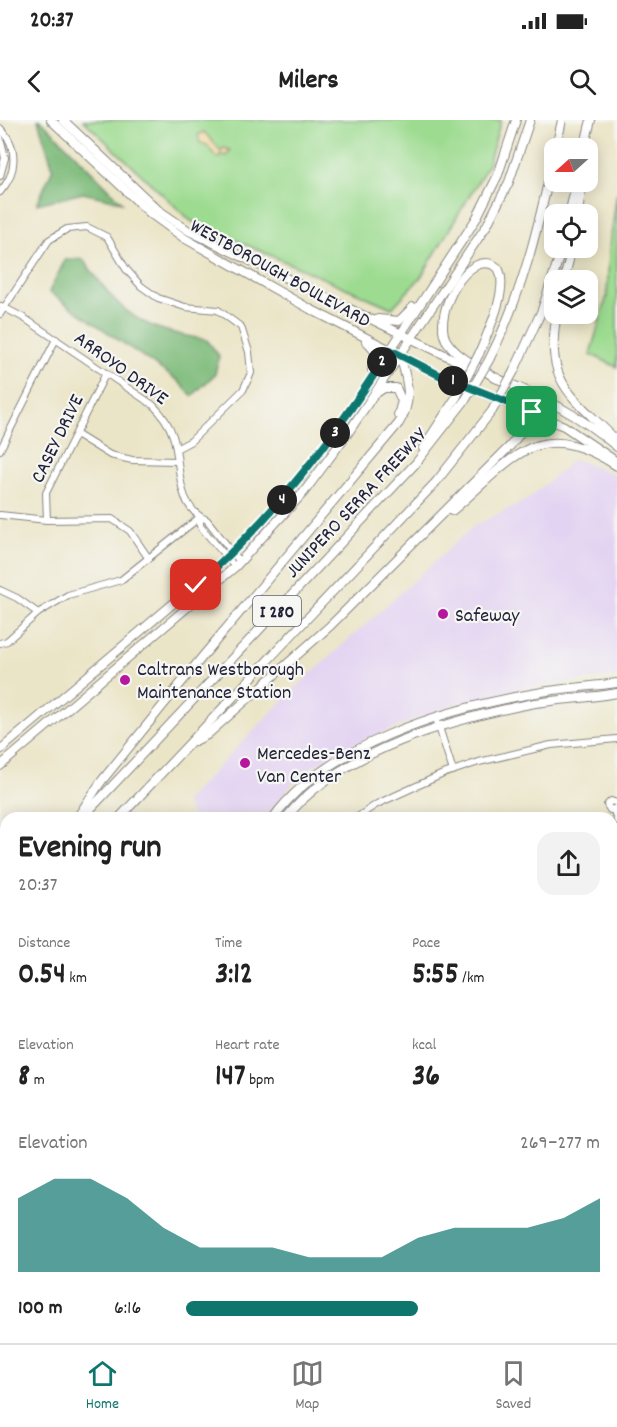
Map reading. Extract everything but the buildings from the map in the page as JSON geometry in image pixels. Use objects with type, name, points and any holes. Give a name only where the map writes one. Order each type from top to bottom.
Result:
[{"type":"highway","name":"JUNIPERO SERRA FREEWAY","points":[[558,138],[562,120]]},
{"type":"highway","points":[[587,138],[591,120]]},
{"type":"highway","name":"JUNIPERO SERRA FREEWAY","points":[[88,812],[407,472],[489,360],[525,274],[545,192]]},
{"type":"highway","name":"I 280","points":[[125,812],[436,483],[492,411],[514,371],[542,310],[559,258]]},
{"type":"highway","points":[[461,397],[479,354],[493,317],[502,282],[498,268],[487,262],[475,264],[466,274],[445,307],[442,325],[446,340],[454,350],[498,379]]},
{"type":"highway","points":[[556,324],[552,348],[559,378],[573,399],[617,441]]},
{"type":"highway","points":[[81,812],[100,783],[203,656],[385,441],[403,416],[408,402],[409,389],[400,356]]},
{"type":"highway","points":[[375,394],[388,387],[396,388],[402,396],[399,414],[385,441]]},
{"type":"highway","points":[[189,744],[207,735],[299,655],[441,516],[518,438],[539,395]]},
{"type":"highway","points":[[441,516],[449,514],[523,452],[542,443],[560,441],[576,444],[617,464]]},
{"type":"main road","name":"WESTBOROUGH BOULEVARD","points":[[51,120],[140,204],[173,231],[400,356],[441,376],[532,412],[579,435],[617,464]]},
{"type":"main road","name":"WESTBOROUGH BOULEVARD","points":[[63,120],[151,204],[177,224],[459,364],[539,395],[572,413],[617,447]]},
{"type":"main road","points":[[0,750],[230,555],[300,480],[364,391],[488,197],[516,120]]},
{"type":"main road","points":[[0,766],[238,564],[308,487],[375,394],[493,214],[513,171],[530,120]]},
{"type":"main road","points":[[364,316],[399,321],[435,280]]},
{"type":"main road","points":[[356,332],[372,346],[376,355],[364,391]]},
{"type":"main road","points":[[278,812],[297,790],[325,768],[386,738],[436,718],[523,695],[617,682]]},
{"type":"main road","points":[[292,812],[309,793],[337,773],[390,747],[439,728],[525,705],[617,693]]},
{"type":"street","points":[[0,128],[12,144],[14,156],[8,183],[0,192]]},
{"type":"street","points":[[0,137],[5,158],[0,176]]},
{"type":"street","points":[[0,314],[2,306],[49,240],[67,229],[87,226],[107,237],[134,277],[158,298],[185,307],[218,310],[241,327],[249,352],[251,373],[243,390],[191,441],[176,449]]},
{"type":"street","name":"ARROYO DRIVE","points":[[2,306],[56,339],[153,405],[162,414],[168,424],[176,449],[181,488],[200,517],[200,526],[238,564]]},
{"type":"street","points":[[0,450],[56,339]]},
{"type":"street","name":"CASEY DRIVE","points":[[47,520],[46,493],[106,373]]},
{"type":"street","points":[[76,434],[110,455],[132,460],[177,461]]},
{"type":"street","points":[[0,515],[47,520],[112,519],[130,531],[149,559]]},
{"type":"street","points":[[0,644],[7,641],[38,612],[68,595],[121,580],[200,517]]},
{"type":"street","points":[[0,590],[38,612]]},
{"type":"street","points":[[436,718],[453,771]]},
{"type":"street","points":[[365,812],[377,804],[453,771],[551,745],[617,739]]},
{"type":"street","points":[[616,810],[609,809],[608,803],[613,800],[617,803]]},
{"type":"shaded area","points":[[574,459],[617,475],[617,676],[520,688],[453,705],[346,747],[301,774],[268,812],[190,812],[185,801],[294,689],[474,526],[528,499]]},
{"type":"green space","points":[[38,120],[41,120],[122,202],[83,193],[37,204],[53,168]]},
{"type":"green space","points":[[83,120],[501,120],[488,165],[421,277],[392,308],[191,221]]},
{"type":"green space","points":[[617,192],[617,367],[590,354],[607,296],[609,251]]},
{"type":"green space","points":[[83,259],[110,294],[134,316],[164,330],[207,340],[219,356],[215,374],[192,396],[178,381],[49,292],[65,260]]},
{"type":"sand","points":[[204,132],[221,151],[223,148],[230,150],[226,156],[220,154],[219,158],[216,157],[207,145],[200,143],[198,135]]},
{"type":"place","name":"Safeway","points":[[443,614]]},
{"type":"place","name":"Caltrans Westborough Maintenance Station","points":[[125,680]]},
{"type":"place","name":"Mercedes-Benz Van Center","points":[[245,763]]},
{"type":"route","points":[[196,585],[251,534],[300,480],[344,421],[390,350],[441,376],[532,412]]}]
